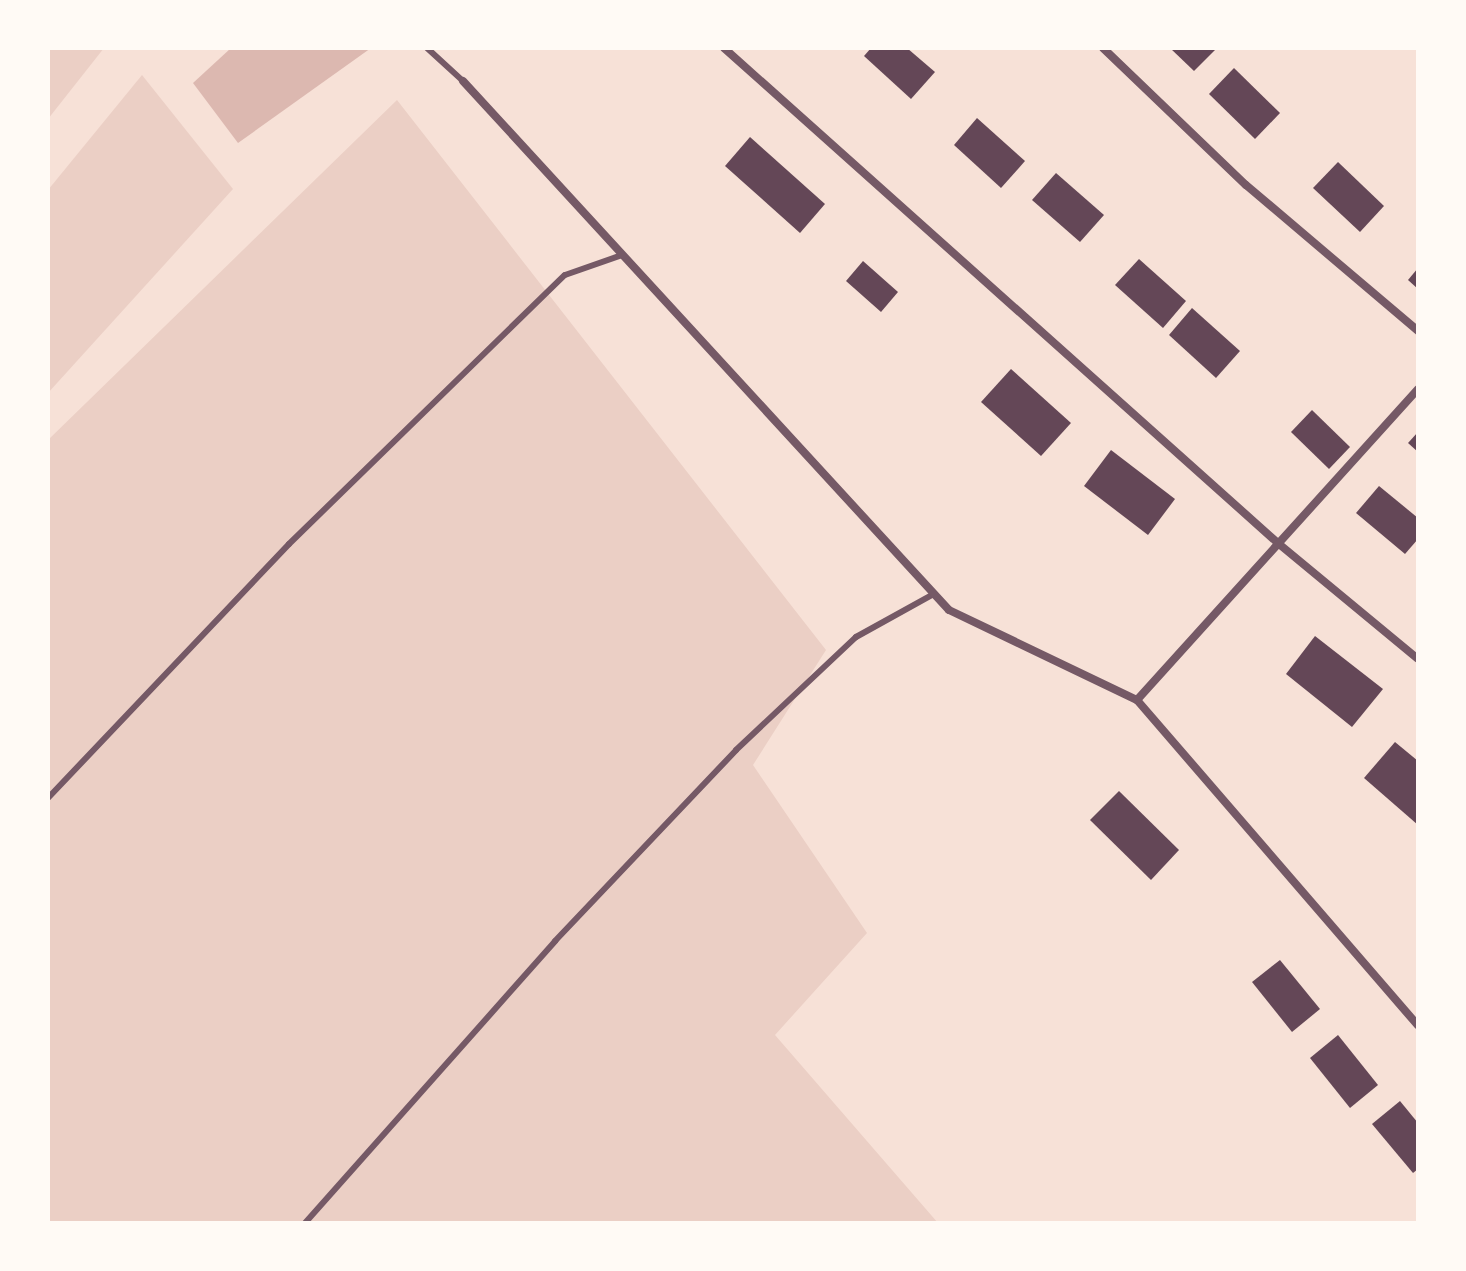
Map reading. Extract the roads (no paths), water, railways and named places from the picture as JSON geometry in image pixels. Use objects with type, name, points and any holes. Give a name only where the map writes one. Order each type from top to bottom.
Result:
[{"type":"street","points":[[724,48],[1279,544],[1418,659]]},
{"type":"street","points":[[1103,48],[1246,185],[1418,331]]},
{"type":"street","points":[[463,81],[949,610],[1137,700],[1418,1026]]},
{"type":"street","points":[[1137,700],[1418,389]]},
{"type":"lane","points":[[427,48],[463,81]]},
{"type":"lane","points":[[48,798],[289,544],[565,275],[622,255]]},
{"type":"lane","points":[[305,1223],[555,941],[736,750],[856,637],[934,594]]}]
